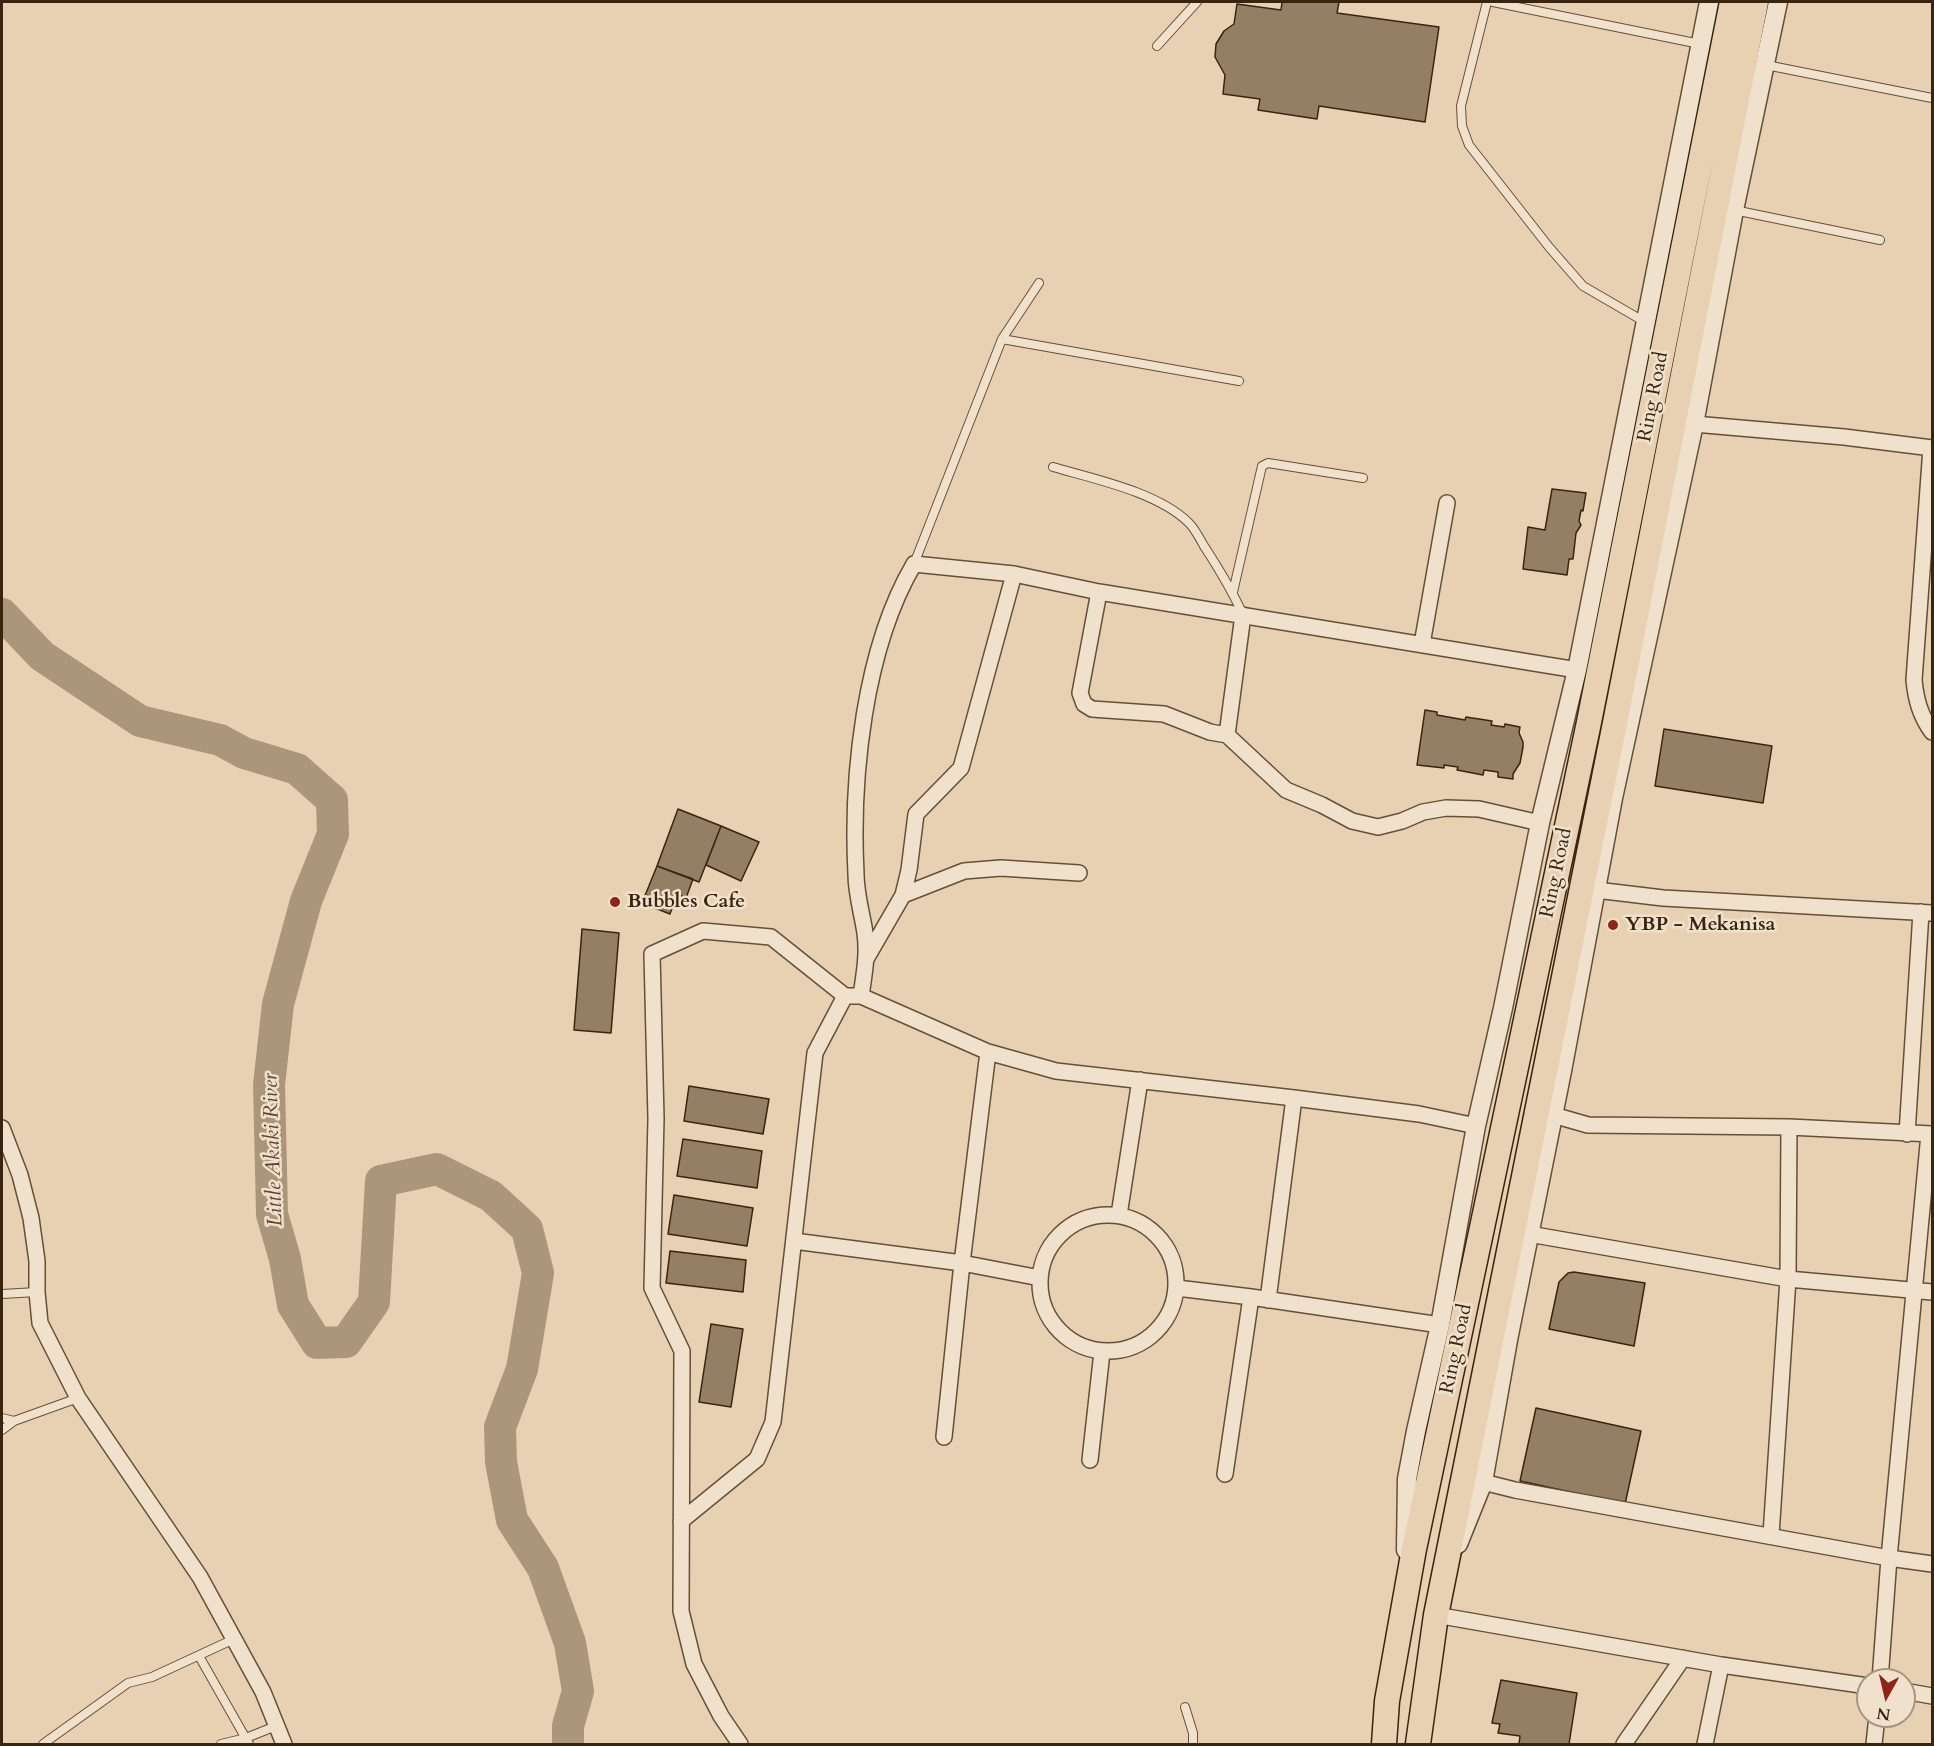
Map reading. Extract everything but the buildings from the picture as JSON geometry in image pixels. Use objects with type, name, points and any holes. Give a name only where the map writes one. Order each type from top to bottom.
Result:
[{"type":"highway","name":"Ring Road","points":[[1384,1744],[1387,1701],[1407,1586],[1591,716],[1732,2]]},
{"type":"highway","name":"Ring Road","points":[[1418,1744],[1436,1615],[1612,739],[1756,2]]},
{"type":"street","points":[[1407,1586],[1407,1479],[1416,1431],[1440,1325],[1476,1126],[1503,1008],[1540,823],[1577,670],[1708,2]]},
{"type":"street","points":[[1443,1579],[1483,1482],[1508,1340],[1616,786],[1694,424],[1734,210],[1778,2]]},
{"type":"street","points":[[1694,424],[1844,437],[1932,448],[1914,680],[1916,702],[1932,732]]},
{"type":"street","points":[[1422,644],[1447,503]]},
{"type":"street","points":[[861,996],[866,959],[865,933],[859,910],[854,836],[863,723],[867,696],[883,632],[893,603],[914,564],[1014,574],[1099,592],[1577,670]]},
{"type":"street","points":[[866,959],[903,896],[909,870],[916,814],[961,768],[1014,574]]},
{"type":"street","points":[[1099,592],[1080,693],[1084,704],[1092,709],[1164,714],[1210,732],[1227,735],[1286,790],[1352,821],[1378,827],[1402,821],[1423,812],[1446,808],[1479,809],[1540,823]]},
{"type":"street","points":[[1227,735],[1243,615]]},
{"type":"street","points":[[903,896],[963,871],[1001,868],[1079,873]]},
{"type":"street","points":[[1596,890],[1663,898],[1927,912],[1907,1134]]},
{"type":"street","points":[[740,1744],[721,1716],[694,1664],[681,1611],[682,1351],[652,1288],[656,1119],[652,954],[703,931],[771,937],[845,996],[861,996],[988,1052],[1056,1071],[1419,1114],[1476,1126]]},
{"type":"street","points":[[681,1521],[757,1459],[773,1422],[814,1053],[845,996]]},
{"type":"street","points":[[944,1437],[962,1263],[988,1052]]},
{"type":"street","points":[[1119,1215],[1140,1080]]},
{"type":"street","points":[[1268,1300],[1294,1098]]},
{"type":"street","points":[[1553,1115],[1588,1125],[1790,1127],[1931,1134],[1914,1290],[1881,1668]]},
{"type":"street","points":[[1771,1535],[1788,1279],[1790,1127]]},
{"type":"street","points":[[2,1128],[20,1175],[31,1218],[37,1261],[40,1323],[78,1398],[200,1577],[263,1692],[284,1744]]},
{"type":"street","points":[[1096,1215],[1119,1215],[1139,1222],[1156,1234],[1169,1251],[1176,1271],[1177,1288],[1170,1312],[1158,1330],[1142,1342],[1122,1350],[1102,1352],[1081,1345],[1063,1334],[1049,1318],[1041,1298],[1040,1278],[1045,1256],[1057,1237],[1075,1223],[1096,1215]]},
{"type":"street","points":[[1529,1234],[1788,1279],[1932,1292]]},
{"type":"street","points":[[794,1241],[962,1263],[1040,1278]]},
{"type":"street","points":[[1177,1288],[1440,1325]]},
{"type":"street","points":[[1226,1474],[1251,1297]]},
{"type":"street","points":[[1090,1460],[1102,1352]]},
{"type":"street","points":[[1483,1482],[1515,1490],[1932,1564]]},
{"type":"street","points":[[1436,1615],[1721,1665],[1856,1684]]},
{"type":"street","points":[[1624,1744],[1683,1658]]},
{"type":"street","points":[[1705,1744],[1721,1665]]},
{"type":"street","points":[[1916,1693],[1932,1696]]},
{"type":"street","points":[[1874,1744],[1876,1728]]},
{"type":"lane","points":[[1157,46],[1197,2]]},
{"type":"lane","points":[[1487,2],[1461,106],[1462,126],[1469,145],[1549,247],[1583,286],[1646,323]]},
{"type":"lane","points":[[1493,2],[1700,44]]},
{"type":"lane","points":[[1766,65],[1932,98]]},
{"type":"lane","points":[[1734,210],[1880,240]]},
{"type":"lane","points":[[914,564],[1002,339],[1039,283]]},
{"type":"lane","points":[[1002,339],[1239,381]]},
{"type":"lane","points":[[1233,592],[1262,466],[1268,463],[1363,478]]},
{"type":"lane","points":[[1053,467],[1128,488],[1163,504],[1190,523],[1233,592],[1243,615]]},
{"type":"lane","points":[[2,1294],[37,1292]]},
{"type":"lane","points":[[2,1430],[14,1421],[78,1398]]},
{"type":"lane","points":[[2,1418],[14,1421]]},
{"type":"lane","points":[[43,1744],[128,1683],[152,1677],[234,1639]]},
{"type":"lane","points":[[199,1656],[248,1741]]},
{"type":"lane","points":[[1185,1707],[1193,1733],[1192,1744]]},
{"type":"lane","points":[[221,1744],[248,1741],[276,1726]]},
{"type":"waterway","name":"Little Akaki River","points":[[2,614],[42,656],[140,721],[220,740],[244,753],[297,769],[332,800],[333,834],[306,901],[278,1004],[269,1085],[272,1214],[285,1259],[293,1305],[317,1343],[346,1342],[374,1302],[381,1181],[437,1169],[491,1196],[527,1229],[538,1273],[522,1369],[500,1427],[501,1462],[512,1520],[543,1568],[570,1643],[578,1691],[568,1726],[568,1744]]},
{"type":"place","name":"Bubbles Cafe","points":[[615,902]]},
{"type":"place","name":"YBP - Mekanisa","points":[[1613,925]]}]
